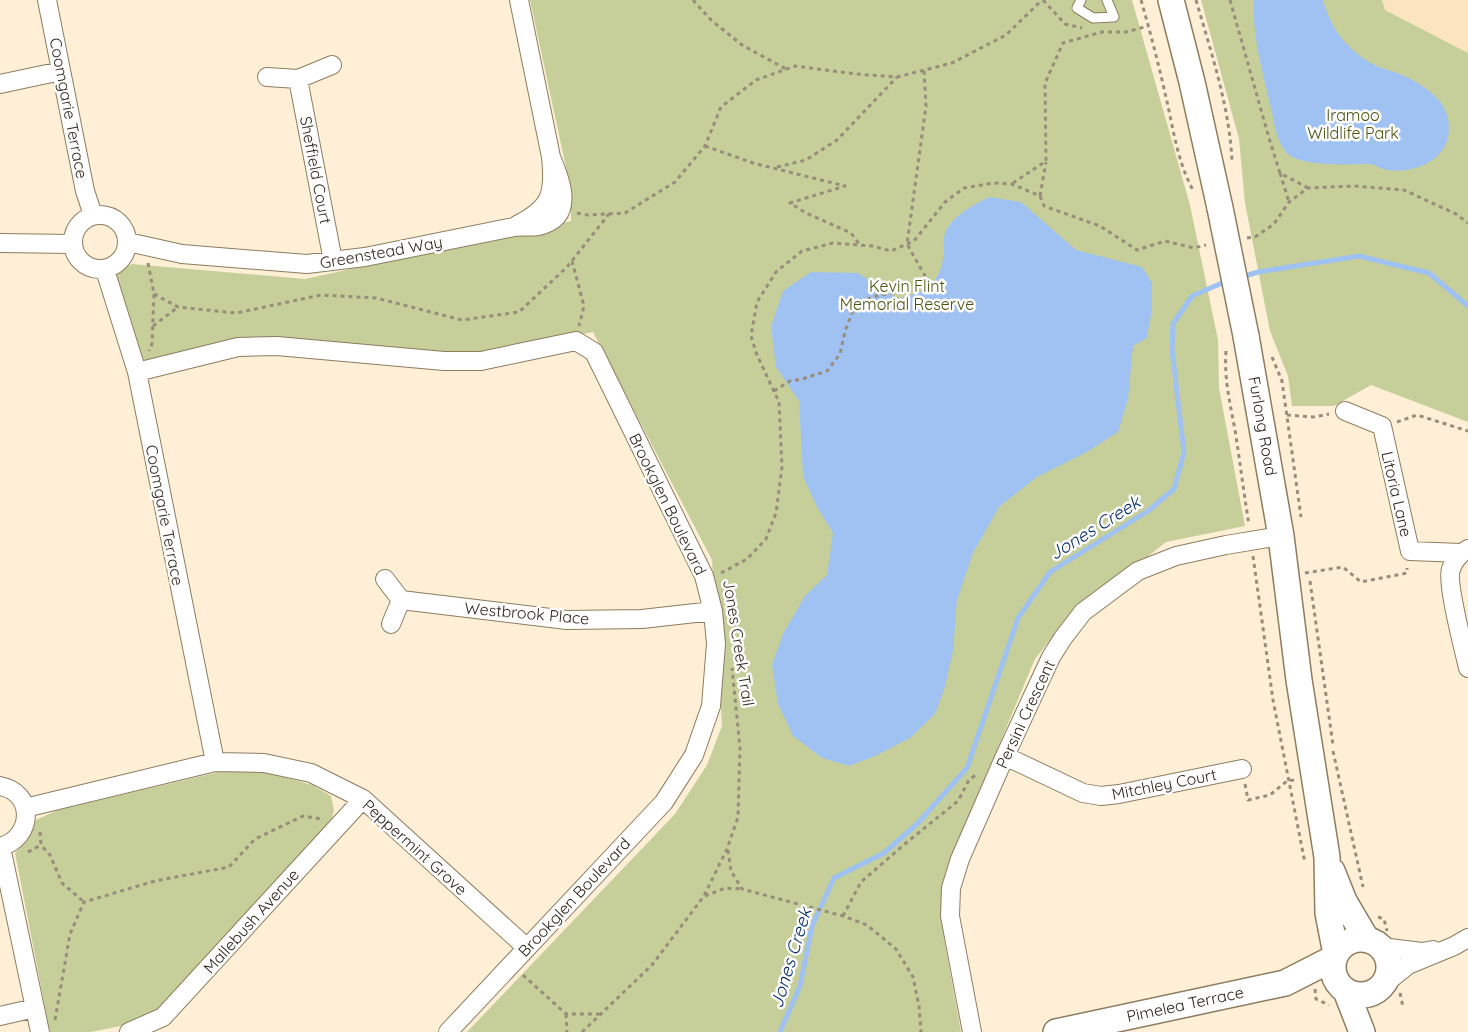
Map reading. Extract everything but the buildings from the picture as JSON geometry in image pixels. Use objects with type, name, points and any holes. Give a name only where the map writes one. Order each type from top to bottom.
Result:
[{"type":"main road","name":"Furlong Road","points":[[1171,0],[1192,82],[1220,208],[1236,341],[1281,536],[1298,574],[1313,777],[1316,863],[1328,913],[1335,956]]},
{"type":"main road","name":"Furlong Road","points":[[1316,863],[1344,901],[1378,938]]},
{"type":"main road","points":[[1362,1032],[1344,990],[1333,974],[1332,966],[1335,956],[1342,946],[1349,941],[1378,938],[1386,954],[1389,971],[1373,1032]]},
{"type":"main road","name":"Pimelea Terrace","points":[[1056,1032],[1285,983],[1335,956]]},
{"type":"main road","name":"Pimelea Terrace","points":[[1285,983],[1344,990]]},
{"type":"main road","points":[[1344,990],[1352,994],[1366,995],[1386,983]]},
{"type":"street","name":"Coomgarie Terrace","points":[[47,0],[85,191],[93,215]]},
{"type":"street","name":"Greenstead Way","points":[[514,226],[534,217],[543,207],[550,196],[553,178],[551,157],[520,0]]},
{"type":"street","points":[[267,77],[298,79],[332,65]]},
{"type":"street","points":[[0,84],[61,71]]},
{"type":"street","name":"Sheffield Court","points":[[298,79],[333,261]]},
{"type":"street","name":"Greenstead Way","points":[[136,244],[182,254],[307,264],[365,257],[514,226],[537,226],[550,222],[558,214],[563,203],[563,192],[551,157]]},
{"type":"street","points":[[93,215],[104,215],[113,218],[121,224],[136,244],[126,251],[122,260],[105,270],[96,270],[80,262],[72,244],[79,224],[93,215]]},
{"type":"street","points":[[0,243],[72,244]]},
{"type":"street","name":"Coomgarie Terrace","points":[[105,270],[137,372],[215,762]]},
{"type":"street","points":[[137,372],[238,347],[277,346],[444,361],[480,361],[576,341]]},
{"type":"street","name":"Brookglen Boulevard","points":[[448,1032],[664,802],[694,755],[710,706],[716,644],[713,612],[704,576],[594,352],[576,341]]},
{"type":"street","points":[[1345,411],[1382,426]]},
{"type":"street","name":"Litoria Lane","points":[[1382,426],[1410,551],[1464,551]]},
{"type":"street","name":"Persini Crescent","points":[[972,1032],[950,916],[951,888],[960,859],[996,774],[1051,657],[1083,612],[1138,571],[1176,556],[1281,536]]},
{"type":"street","points":[[1464,551],[1450,570],[1452,591],[1468,668]]},
{"type":"street","points":[[385,579],[401,600],[391,624]]},
{"type":"street","name":"Westbrook Place","points":[[401,600],[568,620],[642,618],[713,612]]},
{"type":"street","name":"Mitchley Court","points":[[1005,756],[1082,793],[1101,796],[1242,769]]},
{"type":"street","name":"Peppermint Grove","points":[[29,806],[215,762],[264,763],[311,772],[363,799],[527,948]]},
{"type":"street","points":[[0,786],[13,791],[29,806],[24,829],[18,838],[0,847],[35,1008],[47,1028]]},
{"type":"street","name":"Mallebush Avenue","points":[[129,1032],[163,1017],[363,799]]},
{"type":"street","points":[[1378,938],[1422,952],[1461,942]]},
{"type":"street","points":[[1386,983],[1408,965],[1461,942]]},
{"type":"street","points":[[0,1016],[35,1008]]},
{"type":"lane","points":[[1081,0],[1077,8],[1093,18],[1114,17],[1107,0]]},
{"type":"path","points":[[693,0],[711,20],[742,45],[787,69]]},
{"type":"path","points":[[560,210],[587,215],[625,213],[675,182],[705,146],[721,107],[756,80],[795,66],[856,74],[897,76],[952,63],[1006,34],[1042,0]]},
{"type":"path","points":[[1141,0],[1181,162],[1187,180],[1196,195]]},
{"type":"path","points":[[1196,0],[1219,81],[1231,140],[1233,167]]},
{"type":"path","points":[[1230,0],[1289,202]]},
{"type":"path","points":[[1148,26],[1126,32],[1102,32],[1063,43],[1045,83],[1046,161],[1040,196],[1044,206],[1100,226],[1137,250],[1165,241],[1194,248],[1211,244]]},
{"type":"path","points":[[774,391],[790,381],[827,371],[840,354],[844,331],[856,303],[879,295],[908,292],[929,283],[907,244],[926,106],[924,70]]},
{"type":"path","points":[[775,168],[806,160],[837,140],[897,76]]},
{"type":"path","points":[[705,146],[753,163],[845,186],[790,203],[806,213],[851,233],[860,245]]},
{"type":"path","points":[[1012,184],[1046,161]]},
{"type":"path","points":[[1280,173],[1308,188],[1354,186],[1404,190],[1456,214],[1468,223]]},
{"type":"path","points":[[907,244],[914,241],[945,202],[964,188],[993,184],[1012,184],[1040,196]]},
{"type":"path","points":[[1246,238],[1255,237],[1274,224],[1289,202],[1308,188]]},
{"type":"path","points":[[154,294],[178,307],[236,313],[321,294],[376,298],[462,320],[519,312],[572,261],[609,214]]},
{"type":"path","name":"Jones Creek Trail","points":[[714,576],[747,559],[767,538],[776,513],[782,467],[779,402],[757,355],[751,336],[758,302],[776,272],[802,251],[832,243],[872,246],[891,251],[907,244]]},
{"type":"path","points":[[136,244],[154,294],[152,344],[137,372]]},
{"type":"path","points":[[572,261],[584,306],[576,341]]},
{"type":"path","points":[[153,326],[178,307]]},
{"type":"path","points":[[1236,341],[1225,369],[1227,390],[1235,429],[1273,700],[1288,781],[1316,863]]},
{"type":"path","points":[[1270,352],[1282,381],[1302,523]]},
{"type":"path","points":[[1287,415],[1314,416],[1345,411]]},
{"type":"path","points":[[1382,426],[1417,416],[1468,431]]},
{"type":"path","points":[[1363,888],[1298,574],[1343,567],[1361,582],[1406,573],[1410,551]]},
{"type":"path","name":"Jones Creek Trail","points":[[582,1032],[652,965],[704,896],[727,850],[738,817],[740,748],[732,664]]},
{"type":"path","points":[[1242,769],[1248,800],[1270,795],[1288,781],[1313,777]]},
{"type":"path","points":[[843,916],[861,882],[958,800],[969,780],[982,772],[996,774]]},
{"type":"path","points":[[29,806],[40,828],[41,845],[50,855],[62,883],[84,902]]},
{"type":"path","points":[[47,1028],[57,1014],[70,934],[84,902],[155,881],[229,867],[256,839],[303,816],[342,821]]},
{"type":"path","points":[[727,850],[731,871],[742,889]]},
{"type":"path","points":[[704,896],[725,888],[742,889],[843,916],[867,925],[896,949],[913,977],[919,1006],[921,1032]]},
{"type":"path","points":[[1378,938],[1384,919],[1378,938]]},
{"type":"path","points":[[511,964],[566,1014],[600,1014]]},
{"type":"path","points":[[1386,983],[1403,1007]]},
{"type":"path","points":[[566,1014],[567,1032]]},
{"type":"shaded area","points":[[1382,0],[1468,0],[1468,53],[1385,10]]},
{"type":"green space","name":"Kevin Flint Memorial Reserve","points":[[530,0],[1132,0],[1190,205],[1218,340],[1219,388],[1245,526],[1166,542],[1061,626],[1035,659],[960,838],[943,886],[944,938],[961,1032],[467,1032],[675,814],[707,765],[722,726],[712,560],[593,332],[484,354],[283,341],[144,364],[113,275],[132,264],[305,279],[571,221],[570,186]]},
{"type":"green space","name":"Iramoo Wildlife Park","points":[[1201,0],[1382,0],[1385,10],[1468,53],[1468,422],[1371,385],[1334,406],[1292,406],[1288,376],[1270,331],[1245,203],[1239,139]]},
{"type":"green space","points":[[219,772],[267,772],[312,785],[331,796],[334,810],[331,822],[159,1012],[126,1025],[91,1032],[50,1032],[15,853],[26,841],[36,820],[58,810]]},
{"type":"water","points":[[1254,0],[1323,0],[1334,28],[1360,56],[1372,64],[1405,76],[1421,85],[1441,103],[1448,119],[1449,132],[1446,144],[1440,153],[1422,166],[1399,171],[1369,164],[1312,163],[1292,156],[1285,151],[1275,128],[1261,65],[1256,39]]},
{"type":"water","points":[[989,197],[1021,202],[1076,250],[1142,267],[1152,283],[1152,309],[1147,338],[1133,346],[1128,399],[1118,432],[1087,452],[1037,477],[999,507],[973,553],[957,600],[953,651],[944,690],[935,714],[910,738],[875,756],[849,766],[822,758],[793,736],[778,704],[772,665],[783,634],[805,596],[827,575],[833,533],[817,507],[803,476],[799,401],[776,367],[771,327],[783,291],[811,272],[858,273],[898,299],[925,289],[940,271],[945,234],[951,223],[966,210]]},
{"type":"waterway","name":"Jones Creek","points":[[1242,277],[1258,272],[1359,256],[1429,273],[1468,306]]},
{"type":"waterway","name":"Jones Creek","points":[[780,1032],[800,986],[812,926],[834,878],[884,853],[917,824],[967,768],[1018,618],[1050,572],[1148,511],[1174,489],[1184,452],[1172,350],[1173,324],[1192,296],[1229,280]]}]
